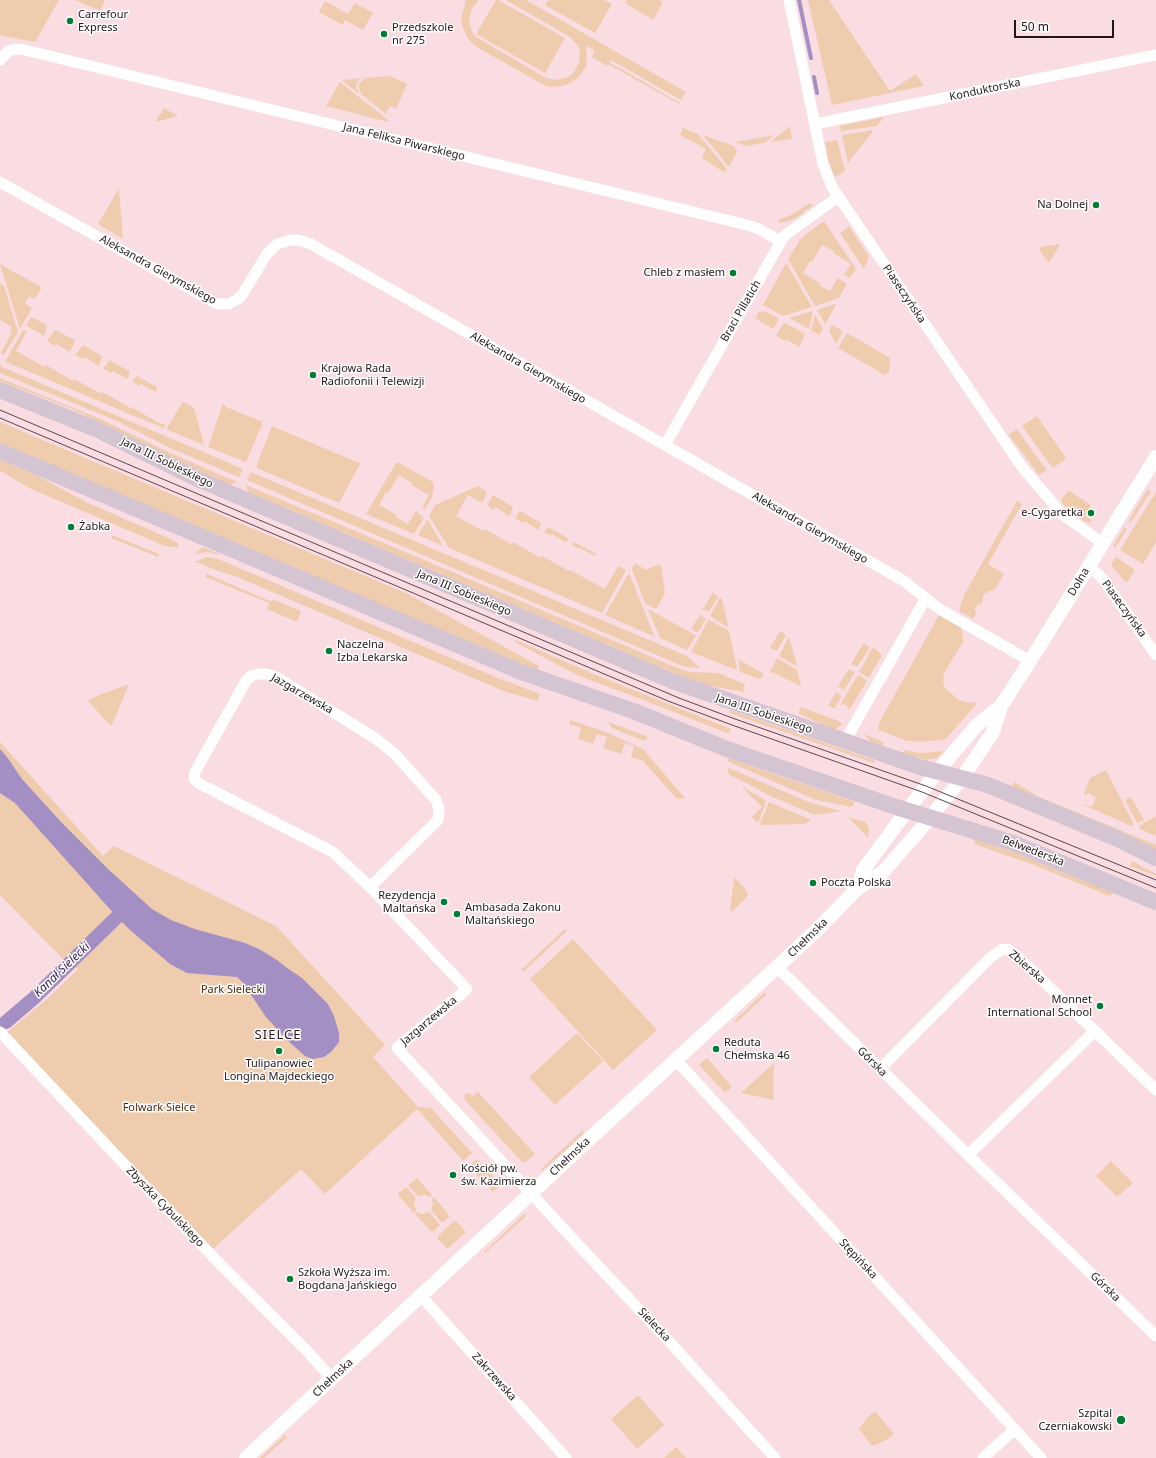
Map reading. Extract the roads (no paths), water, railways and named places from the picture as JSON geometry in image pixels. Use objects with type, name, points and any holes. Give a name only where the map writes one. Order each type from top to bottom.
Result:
[{"type":"main road","name":"Jana III Sobieskiego","points":[[0,390],[98,430],[202,481],[658,675],[698,691],[937,772]]},
{"type":"main road","points":[[0,451],[521,672],[636,712],[724,748],[907,810]]},
{"type":"main road","points":[[937,772],[980,783],[1015,796],[1118,839],[1156,858]]},
{"type":"main road","name":"Belwederska","points":[[907,810],[1019,845],[1156,902]]},
{"type":"street","name":"Piaseczyńska","points":[[789,0],[814,124],[826,174],[838,198],[1022,467],[1062,514],[1102,543]]},
{"type":"street","name":"Jana Feliksa Piwarskiego","points":[[0,60],[8,51],[17,49],[25,50],[739,223],[757,228],[780,241]]},
{"type":"street","name":"Konduktorska","points":[[814,124],[1156,55]]},
{"type":"street","name":"Aleksandra Gierymskiego","points":[[0,182],[217,304],[229,304],[238,299],[267,254],[277,244],[290,240],[298,240],[311,244],[904,581],[941,610],[1030,661]]},
{"type":"street","name":"Braci Pillatich","points":[[664,445],[780,241],[788,232],[838,198]]},
{"type":"street","name":"Dolna","points":[[930,817],[962,778],[993,732],[1001,706],[1156,457]]},
{"type":"street","name":"Piaseczyńska","points":[[1088,567],[1098,574],[1105,582],[1156,655]]},
{"type":"street","points":[[845,741],[926,598]]},
{"type":"street","name":"Jazgarzewska","points":[[370,887],[438,820],[440,809],[436,800],[395,754],[375,738],[276,676],[267,674],[251,676],[246,681],[195,772],[194,779],[200,784],[333,852],[370,887],[467,989],[397,1048],[531,1194]]},
{"type":"street","name":"Dolna","points":[[937,772],[977,725],[1001,706]]},
{"type":"street","name":"Chełmska","points":[[858,888],[863,870],[937,772]]},
{"type":"street","name":"Chełmska","points":[[246,1458],[818,929],[858,888],[882,872],[930,817]]},
{"type":"street","name":"Zbierska","points":[[880,1069],[990,958],[1001,950],[1007,948],[1156,1089]]},
{"type":"street","name":"Górska","points":[[777,967],[968,1155],[1155,1333]]},
{"type":"street","points":[[968,1155],[1095,1031]]},
{"type":"street","name":"Zbyszka Cybulskiego","points":[[0,1032],[143,1184],[307,1351],[332,1379]]},
{"type":"street","name":"Stępińska","points":[[676,1060],[1041,1458]]},
{"type":"street","name":"Sielecka","points":[[531,1194],[665,1337],[775,1458]]},
{"type":"street","name":"Zakrzewska","points":[[421,1296],[566,1458]]},
{"type":"street","points":[[983,1458],[1015,1429]]},
{"type":"waterway","points":[[799,0],[811,58]]},
{"type":"waterway","points":[[814,77],[817,93]]},
{"type":"waterway","name":"Kanał Sielecki","points":[[6,1022],[34,998],[117,917],[126,907],[124,904]]},
{"type":"tram line","points":[[0,410],[679,698],[926,786],[1156,880]]},
{"type":"tram line","points":[[0,418],[668,701],[922,792],[1156,888]]},
{"type":"place","name":"Carrefour Express","points":[[70,21]]},
{"type":"place","name":"Przedszkole nr 275","points":[[384,34]]},
{"type":"place","name":"Na Dolnej","points":[[1096,205]]},
{"type":"place","name":"Chleb z masłem","points":[[733,273]]},
{"type":"place","name":"Krajowa Rada Radiofonii i Telewizji","points":[[313,375]]},
{"type":"place","name":"e-Cygaretka","points":[[1091,513]]},
{"type":"place","name":"Żabka","points":[[71,527]]},
{"type":"place","name":"Naczelna Izba Lekarska","points":[[329,651]]},
{"type":"place","name":"Poczta Polska","points":[[813,883]]},
{"type":"place","name":"Rezydencja Maltańska","points":[[444,902]]},
{"type":"place","name":"Ambasada Zakonu Maltańskiego","points":[[457,914]]},
{"type":"place","name":"Monnet International School","points":[[1100,1006]]},
{"type":"place","name":"Reduta Chełmska 46","points":[[716,1049]]},
{"type":"place","name":"Tulipanowiec Longina Majdeckiego","points":[[279,1051]]},
{"type":"place","name":"Kościół pw. św. Kazimierza","points":[[453,1175]]},
{"type":"place","name":"Szkoła Wyższa im. Bogdana Jańskiego","points":[[290,1279]]},
{"type":"place","name":"Szpital Czerniakowski","points":[[1121,1420]]},
{"type":"district","name":"SIELCE","points":[[278,1035]]},
{"type":"park label","name":"Park Sielecki","points":[[233,990]]},
{"type":"park label","name":"Folwark Sielce","points":[[159,1108]]}]
